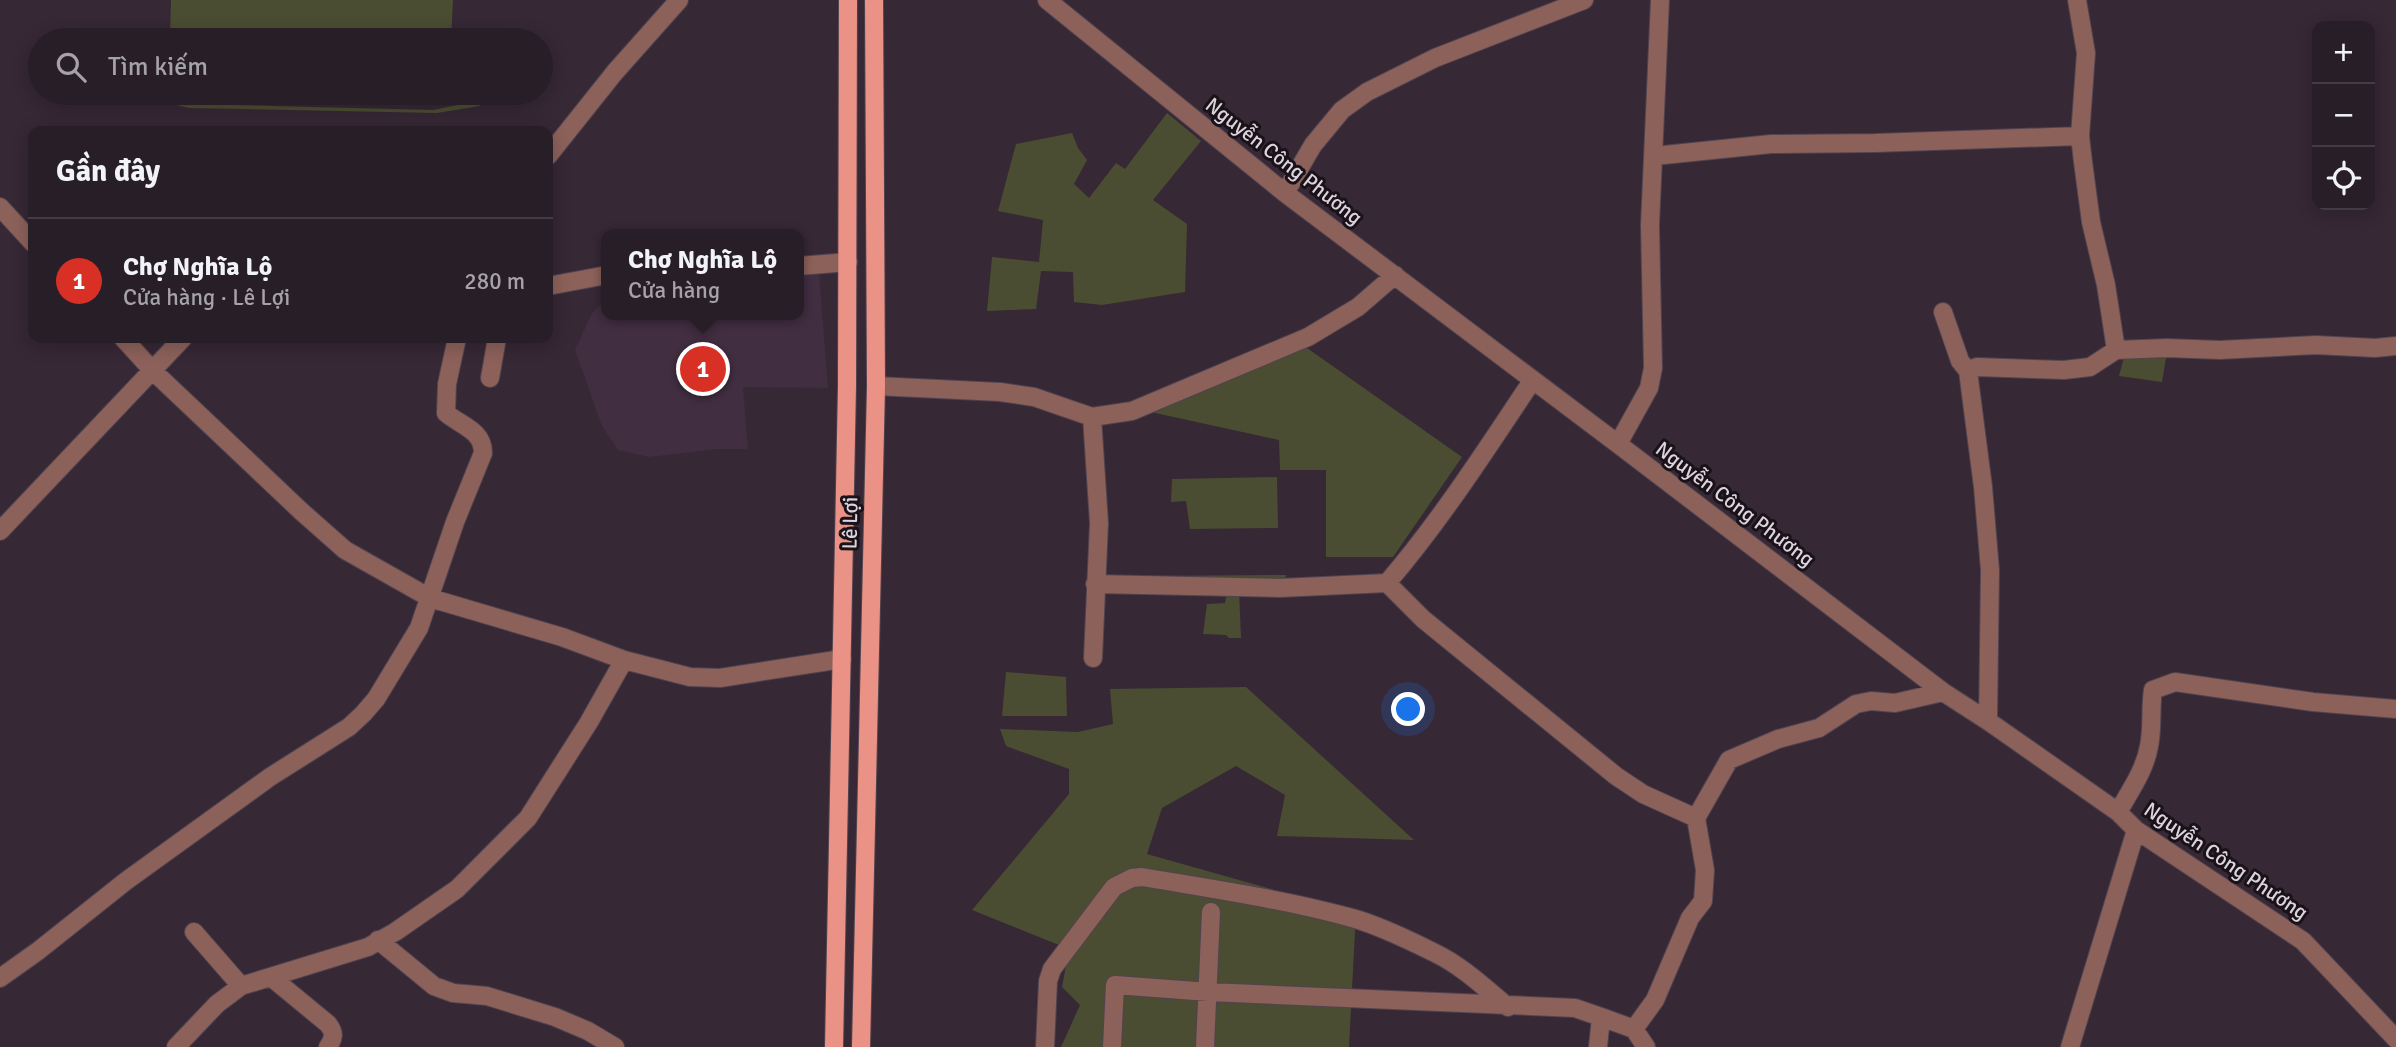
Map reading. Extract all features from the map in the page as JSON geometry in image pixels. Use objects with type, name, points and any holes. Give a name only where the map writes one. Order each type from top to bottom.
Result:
[{"type":"main road","name":"Lê Lợi","points":[[834,1047],[848,262],[848,0]]},
{"type":"main road","name":"Lê Lợi","points":[[861,1047],[876,386],[874,0]]},
{"type":"main road","points":[[846,386],[876,386]]},
{"type":"main road","points":[[842,659],[870,659]]},
{"type":"street","points":[[553,150],[615,72],[679,0]]},
{"type":"street","name":"Nguyễn Công Phương","points":[[1047,0],[1285,193],[1943,692],[2118,812],[2136,830],[2303,941],[2396,1039]]},
{"type":"street","points":[[1285,193],[1313,145],[1342,110],[1367,92],[1435,58],[1584,0]]},
{"type":"street","points":[[1618,444],[1649,388],[1653,368],[1650,225],[1660,0]]},
{"type":"street","points":[[2077,0],[2086,53],[2080,136],[2091,222],[2106,285],[2116,350]]},
{"type":"street","points":[[1654,156],[1771,144],[2080,136]]},
{"type":"street","points":[[2,214],[28,238]]},
{"type":"street","points":[[804,266],[848,262]]},
{"type":"street","points":[[876,386],[1034,397],[1092,417],[1132,411],[1308,337],[1358,307],[1395,275]]},
{"type":"street","points":[[553,285],[601,276]]},
{"type":"street","points":[[1942,312],[1960,361],[1968,371],[1983,487],[1990,570],[1988,721]]},
{"type":"street","points":[[128,343],[153,371],[345,550],[430,598],[562,637],[624,660],[690,677],[720,678],[842,659]]},
{"type":"street","points":[[0,531],[178,343]]},
{"type":"street","points":[[0,978],[126,881],[270,777],[349,727],[376,699],[419,628],[455,522],[483,453],[483,442],[478,434],[446,413],[447,384],[456,343]]},
{"type":"street","points":[[491,378],[496,343]]},
{"type":"street","points":[[1968,371],[1977,367],[2064,370],[2090,368],[2116,350],[2220,350],[2316,345],[2375,348],[2396,346]]},
{"type":"street","points":[[1095,584],[1280,588],[1387,583],[1413,553],[1478,463],[1532,381]]},
{"type":"street","points":[[1092,417],[1099,523],[1093,658]]},
{"type":"street","points":[[1387,583],[1423,619],[1616,776],[1643,794],[1696,818]]},
{"type":"street","points":[[176,1047],[217,1004],[241,986],[368,947],[395,932],[457,889],[528,818],[589,722],[624,660]]},
{"type":"street","points":[[2118,812],[2142,772],[2150,746],[2153,690],[2175,682],[2313,702],[2396,709]]},
{"type":"street","points":[[1634,1030],[1655,1000],[1690,918],[1703,901],[1706,870],[1696,818],[1729,760],[1778,739],[1819,728],[1856,704],[1871,701],[1895,702],[1943,692]]},
{"type":"street","points":[[2070,1047],[2136,830]]},
{"type":"street","points":[[1045,1047],[1048,981],[1052,970],[1114,887],[1132,878],[1142,877],[1353,918],[1437,954],[1508,1007]]},
{"type":"street","points":[[1205,1047],[1211,912]]},
{"type":"street","points":[[194,932],[241,986]]},
{"type":"street","points":[[378,940],[434,986],[453,993],[487,996],[555,1017],[588,1031],[614,1047]]},
{"type":"street","points":[[271,977],[328,1024],[333,1031],[328,1047]]},
{"type":"street","points":[[1112,1047],[1115,985],[1508,1007],[1575,1008],[1634,1030],[1646,1047]]},
{"type":"street","points":[[1598,1047],[1601,1017]]},
{"type":"shaded area","points":[[818,259],[828,388],[743,387],[748,449],[717,449],[649,457],[618,450],[602,426],[575,350],[592,313],[601,304],[601,320],[804,320],[804,260]]},
{"type":"green space","points":[[171,0],[453,0],[452,28],[170,28]]},
{"type":"green space","points":[[176,105],[433,110],[458,105],[481,105],[437,113],[189,108]]},
{"type":"green space","points":[[1167,113],[1201,141],[1153,200],[1187,224],[1185,292],[1102,305],[1074,302],[1073,272],[1041,271],[1036,309],[987,311],[992,257],[1039,262],[1043,220],[998,211],[1016,144],[1072,133],[1087,160],[1074,184],[1089,198],[1116,163],[1125,169]]},
{"type":"green space","points":[[1297,341],[1462,457],[1393,557],[1326,557],[1326,470],[1280,470],[1279,440],[1137,409]]},
{"type":"green space","points":[[2128,342],[2167,352],[2162,382],[2119,376]]},
{"type":"green space","points":[[1277,477],[1278,528],[1190,529],[1186,501],[1171,502],[1172,479]]},
{"type":"green space","points":[[1286,575],[1284,588],[1239,590],[1241,638],[1203,634],[1207,604],[1225,603],[1226,597],[1149,587],[1148,576]]},
{"type":"green space","points":[[1006,672],[1066,677],[1067,716],[1002,716]]},
{"type":"green space","points":[[1246,687],[1414,840],[1277,836],[1285,795],[1236,766],[1162,808],[1147,854],[1356,913],[1349,1047],[1061,1047],[1080,1005],[1062,987],[1069,949],[972,910],[1069,794],[1069,769],[1006,746],[1000,729],[1078,732],[1113,724],[1110,689]]},
{"type":"place","name":"Chợ Nghĩa Lộ","points":[[703,369]]}]
